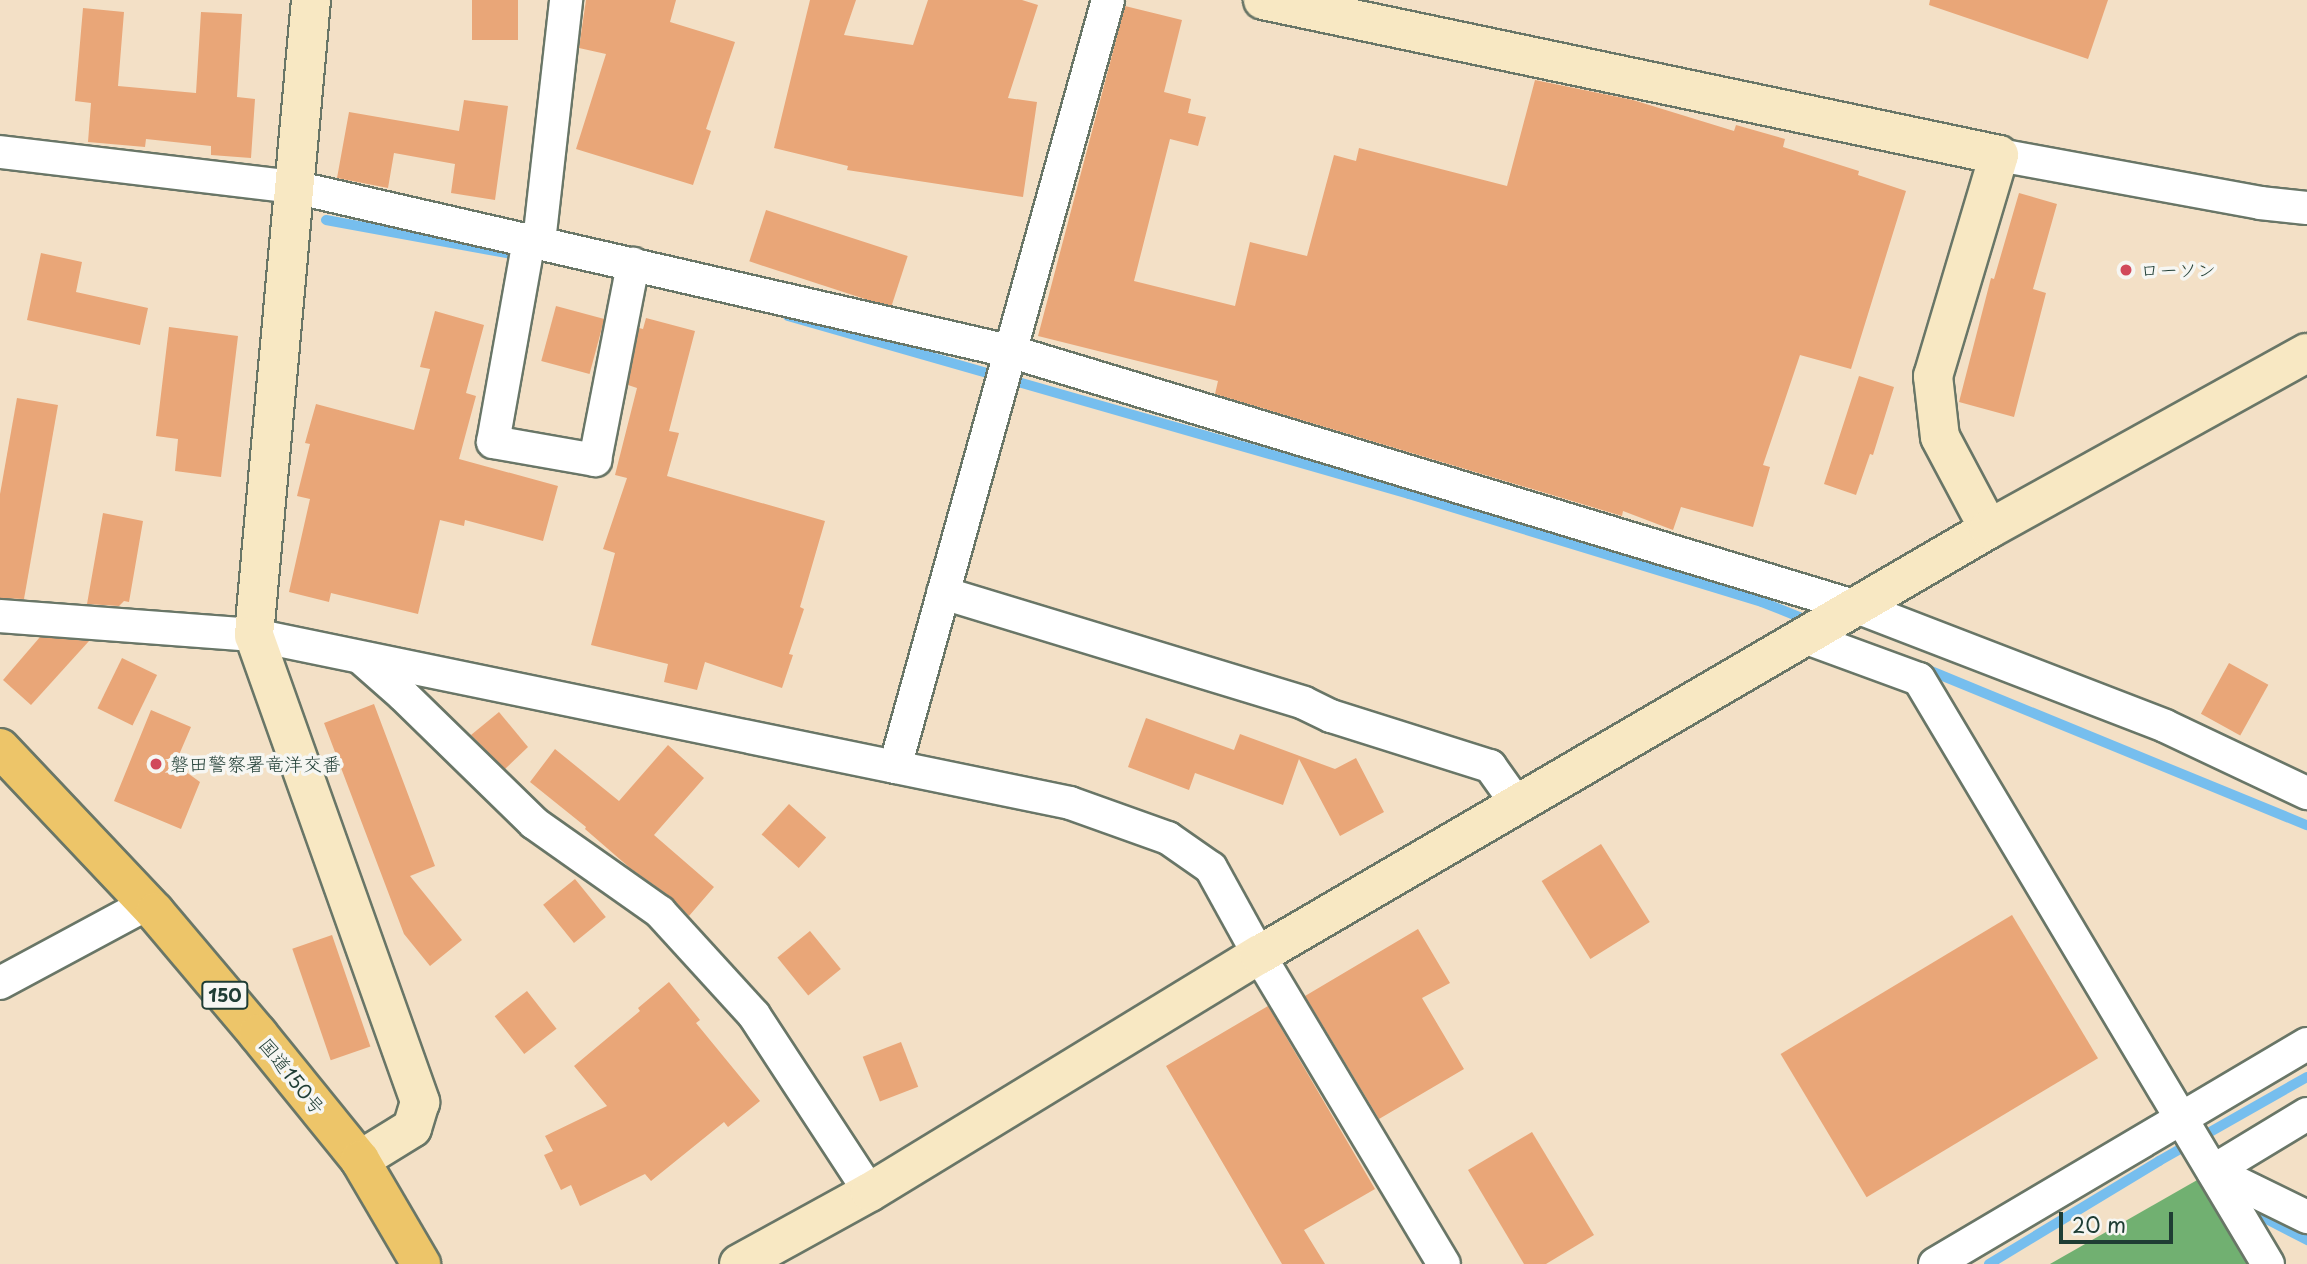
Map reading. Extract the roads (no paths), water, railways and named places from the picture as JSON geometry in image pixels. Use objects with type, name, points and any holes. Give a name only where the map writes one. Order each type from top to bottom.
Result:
[{"type":"highway","name":"国道150号","points":[[0,748],[147,904],[360,1160],[421,1264]]},
{"type":"street","points":[[311,0],[254,635],[420,1102],[412,1128],[360,1160]]},
{"type":"street","points":[[566,0],[531,248],[493,442],[596,460],[631,272]]},
{"type":"street","points":[[895,767],[1008,352],[1108,0]]},
{"type":"street","points":[[1263,0],[1999,155],[2307,208]]},
{"type":"street","points":[[0,152],[294,187],[631,272],[1008,352],[1857,607],[2165,726],[2307,793]]},
{"type":"street","points":[[1989,529],[1940,437],[1933,376],[1999,155]]},
{"type":"street","points":[[739,1264],[870,1192],[1259,955],[1989,529],[2307,353]]},
{"type":"street","points":[[943,593],[1304,703],[1331,716],[1490,765],[1517,804]]},
{"type":"street","points":[[0,616],[254,635],[1069,803],[1168,838],[1211,868],[1259,955],[1444,1264]]},
{"type":"street","points":[[1804,637],[1919,679],[2267,1264]]},
{"type":"street","points":[[358,656],[403,695],[534,823],[660,912],[754,1015],[870,1192]]},
{"type":"street","points":[[0,982],[147,904]]},
{"type":"street","points":[[1935,1264],[2307,1044]]},
{"type":"street","points":[[2213,1171],[2307,1114]]},
{"type":"street","points":[[2213,1171],[2307,1217]]},
{"type":"waterway","points":[[326,220],[523,256]]},
{"type":"waterway","points":[[788,316],[1409,494],[1762,602],[1812,622]]},
{"type":"waterway","points":[[1921,667],[2307,825]]},
{"type":"waterway","points":[[1989,1264],[2159,1161],[2307,1077]]},
{"type":"waterway","points":[[2249,1205],[2255,1213],[2307,1240]]},
{"type":"place","name":"ローソン","points":[[2126,270]]},
{"type":"place","name":"磐田警察署竜洋交番","points":[[156,764]]}]
